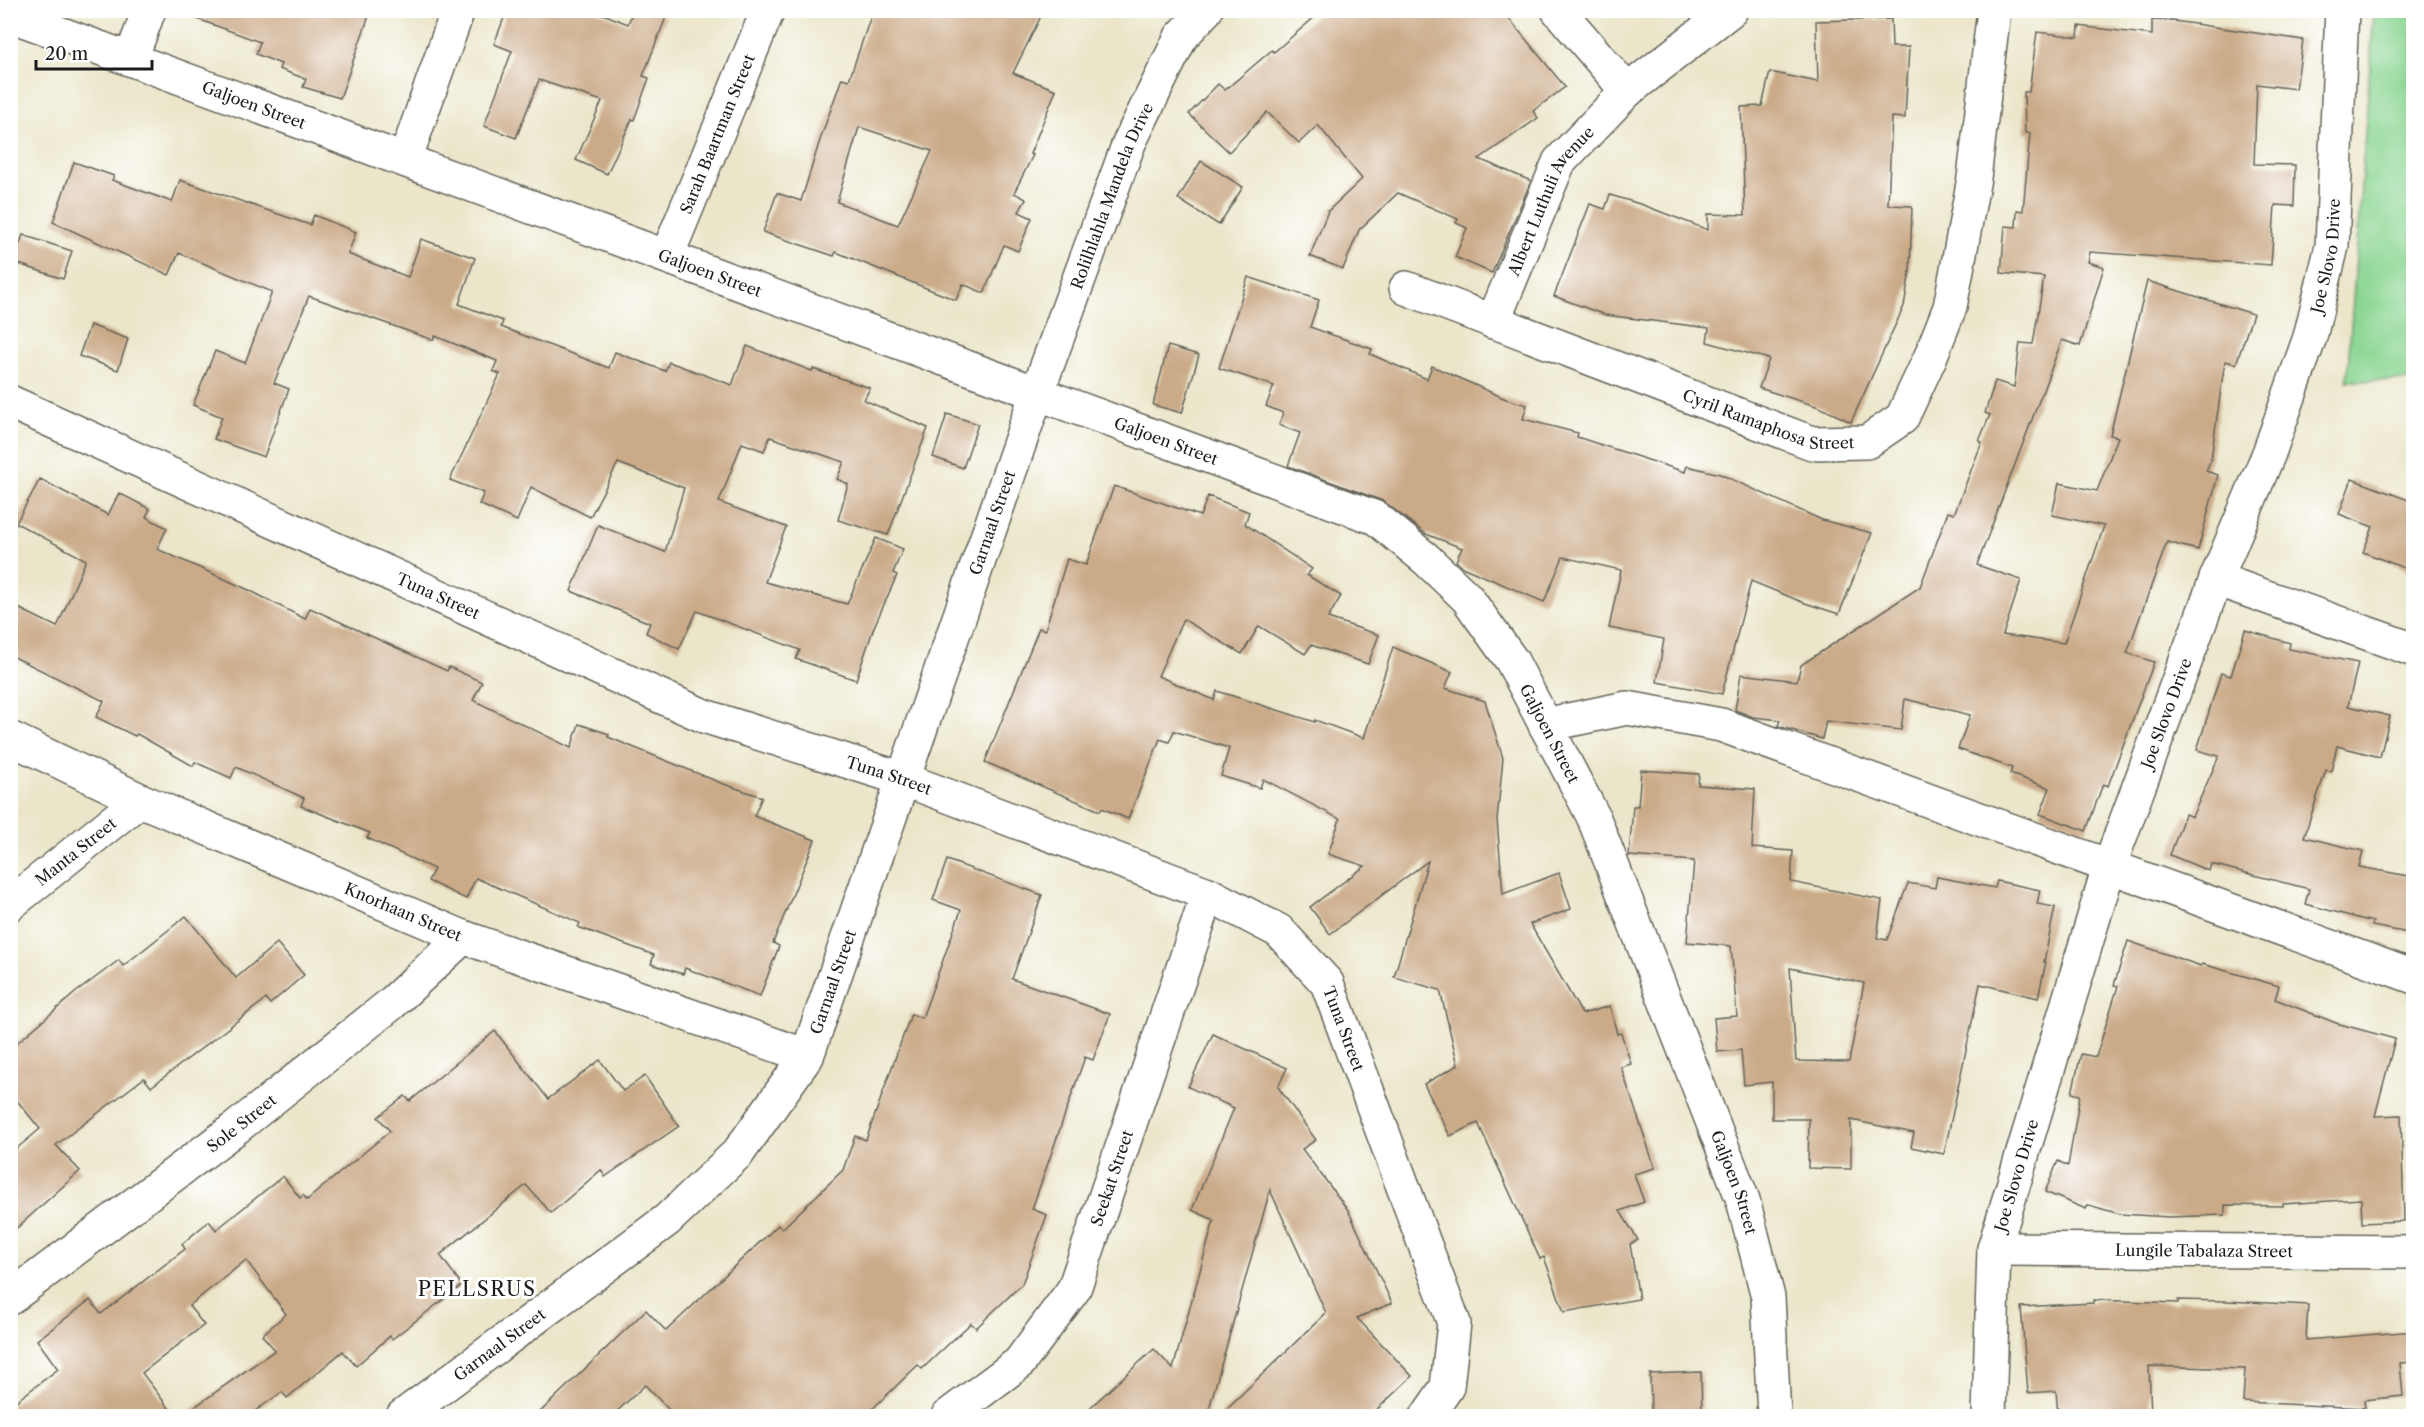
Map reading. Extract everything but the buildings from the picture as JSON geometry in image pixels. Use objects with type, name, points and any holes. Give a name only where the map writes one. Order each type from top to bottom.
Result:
[{"type":"street","points":[[131,59],[149,10]]},
{"type":"street","points":[[405,160],[458,10]]},
{"type":"street","name":"Sarah Baartman Street","points":[[667,256],[768,10]]},
{"type":"street","name":"Rolilhlahla Mandela Drive","points":[[1037,393],[1129,142],[1181,37],[1206,10]]},
{"type":"street","points":[[1557,10],[1627,91]]},
{"type":"street","name":"Albert Luthuli Avenue","points":[[1493,322],[1559,162],[1627,91],[1731,10]]},
{"type":"street","name":"Cyril Ramaphosa Street","points":[[1406,288],[1812,443],[1868,442],[1902,418],[1930,358],[1950,307],[1974,178],[1994,10]]},
{"type":"street","name":"Joe Slovo Drive","points":[[1989,1416],[1994,1249],[2109,867],[2216,579],[2269,453],[2310,337],[2332,246],[2342,10]]},
{"type":"street","name":"Galjoen Street","points":[[10,15],[1376,518],[1426,559],[1467,598],[1512,660],[1593,816],[1743,1200],[1768,1297],[1774,1416]]},
{"type":"street","name":"Garnaal Street","points":[[402,1416],[667,1220],[738,1153],[807,1056],[1037,393]]},
{"type":"street","name":"Tuna Street","points":[[10,402],[704,716],[903,779],[1208,894],[1279,931],[1327,983],[1454,1323],[1447,1387],[1427,1416]]},
{"type":"street","points":[[2216,579],[2414,650]]},
{"type":"street","points":[[1545,725],[1627,708],[1721,725],[2414,977]]},
{"type":"street","name":"Knorhaan Street","points":[[10,738],[140,801],[463,937],[807,1056]]},
{"type":"street","name":"Manta Street","points":[[10,904],[140,801]]},
{"type":"street","name":"Seekat Street","points":[[948,1416],[1019,1363],[1074,1289],[1208,894]]},
{"type":"street","name":"Sole Street","points":[[10,1298],[237,1127],[391,1004],[463,937]]},
{"type":"street","name":"Lungile Tabalaza Street","points":[[1994,1249],[2414,1252]]},
{"type":"green space","points":[[2374,11],[2413,11],[2413,380],[2347,381]]},
{"type":"district","name":"PELLSRUS","points":[[477,1289]]}]
